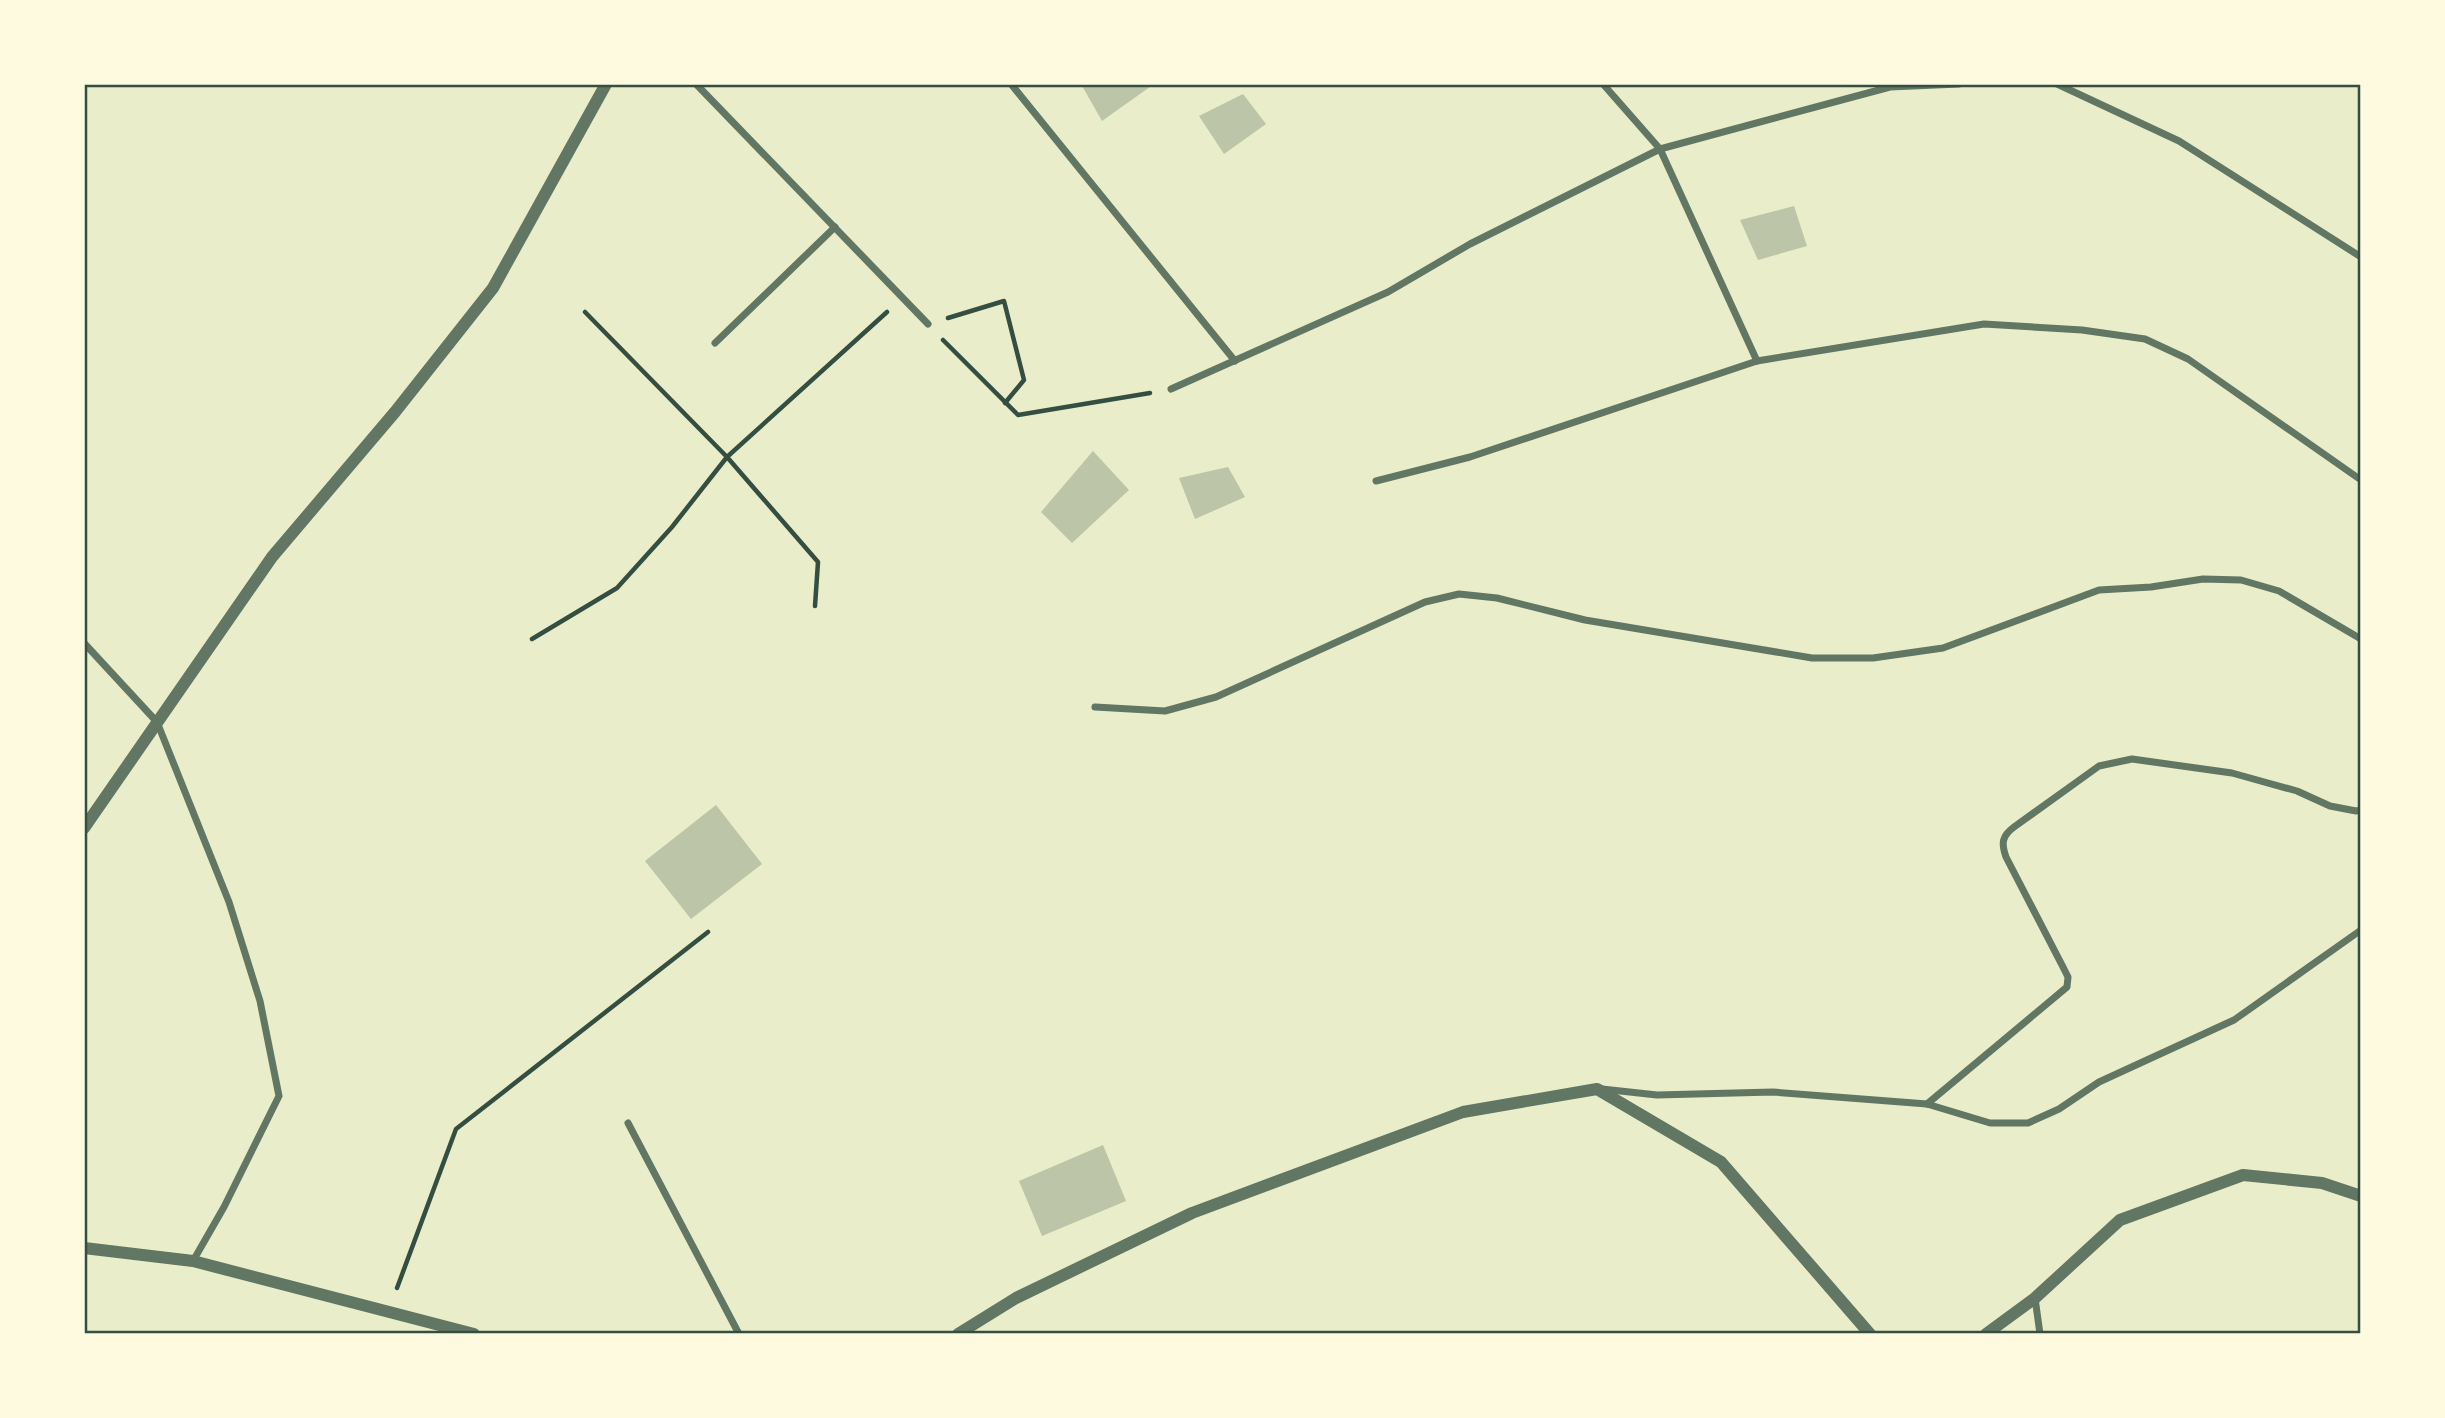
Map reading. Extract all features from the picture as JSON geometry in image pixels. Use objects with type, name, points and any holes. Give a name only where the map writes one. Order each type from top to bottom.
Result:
[{"type":"street","points":[[84,828],[272,557],[395,412],[493,288],[606,84]]},
{"type":"street","points":[[696,84],[928,324]]},
{"type":"street","points":[[1011,84],[1235,361]]},
{"type":"street","points":[[1603,84],[1660,149],[1757,360]]},
{"type":"street","points":[[1171,389],[1388,292],[1470,244],[1660,149],[1890,87],[1959,84]]},
{"type":"street","points":[[2057,84],[2179,141],[2361,257]]},
{"type":"street","points":[[715,343],[835,227]]},
{"type":"street","points":[[1376,481],[1470,457],[1757,360],[1984,324],[2082,330],[2145,339],[2188,359],[2361,480]]},
{"type":"street","points":[[1095,708],[1166,710],[1216,697],[1425,602],[1459,594],[1497,598],[1585,620],[1812,658],[1872,658],[1943,648],[2099,590],[2151,587],[2203,579],[2241,580],[2279,591],[2361,639]]},
{"type":"street","points":[[84,643],[157,722],[229,902],[260,1000],[279,1096],[224,1207],[193,1261]]},
{"type":"street","points":[[1927,1104],[2067,987],[2068,977],[2002,846],[2004,835],[2099,766],[2132,758],[2232,773],[2297,791],[2330,806],[2361,810]]},
{"type":"street","points":[[958,1334],[1016,1298],[1192,1213],[1463,1112],[1597,1089],[1657,1095],[1773,1092],[1927,1104],[1990,1123],[2028,1123],[2059,1109],[2099,1082],[2234,1020],[2361,930]]},
{"type":"street","points":[[1597,1089],[1721,1162],[1870,1334]]},
{"type":"street","points":[[628,1123],[739,1334]]},
{"type":"street","points":[[1986,1334],[2035,1298],[2120,1220],[2243,1175],[2322,1183],[2361,1196]]},
{"type":"street","points":[[84,1248],[193,1261],[474,1334]]},
{"type":"street","points":[[2035,1298],[2040,1334]]},
{"type":"path","points":[[532,639],[617,588],[672,527],[727,457],[903,298]]},
{"type":"path","points":[[1005,403],[1024,380],[1004,302],[928,324],[1005,403],[1018,415],[1171,389]]},
{"type":"path","points":[[585,312],[727,457],[818,562],[815,606]]},
{"type":"path","points":[[388,1313],[456,1129],[708,932]]},
{"type":"building","points":[[1081,84],[1154,84],[1102,121]]},
{"type":"building","points":[[1243,94],[1266,124],[1224,154],[1199,116]]},
{"type":"building","points":[[1794,206],[1807,246],[1758,260],[1740,220]]},
{"type":"building","points":[[1093,451],[1129,490],[1072,543],[1041,512]]},
{"type":"building","points":[[1228,467],[1245,497],[1195,519],[1179,478]]},
{"type":"building","points":[[716,805],[762,864],[691,919],[645,861]]},
{"type":"building","points":[[1103,1145],[1126,1201],[1042,1236],[1019,1181]]}]
